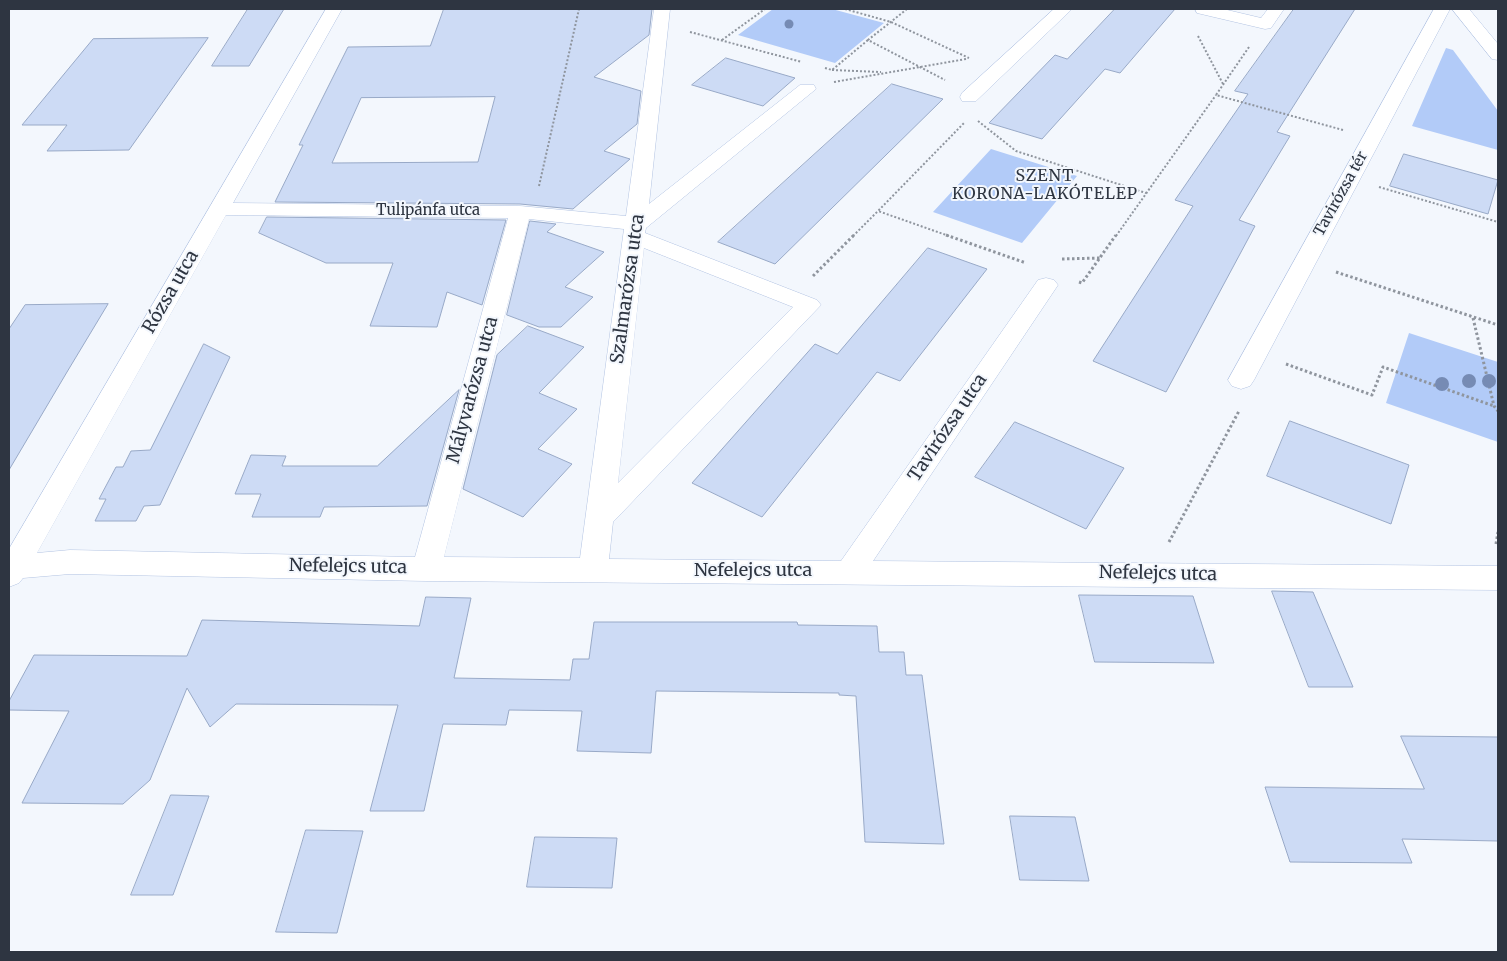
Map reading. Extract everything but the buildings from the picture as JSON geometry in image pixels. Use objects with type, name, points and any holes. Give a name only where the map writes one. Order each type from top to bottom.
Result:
[{"type":"street","name":"Rózsa utca","points":[[10,570],[334,9]]},
{"type":"street","points":[[972,95],[1064,9]]},
{"type":"street","points":[[1203,9],[1265,24],[1276,9]]},
{"type":"street","name":"Tavirózsa tér","points":[[1241,380],[1442,9]]},
{"type":"street","points":[[1460,9],[1498,55]]},
{"type":"street","name":"Szalmarózsa utca","points":[[593,570],[662,16]]},
{"type":"street","points":[[635,230],[808,89]]},
{"type":"street","name":"Tulipánfa utca","points":[[218,209],[526,213],[635,230],[791,298]]},
{"type":"street","name":"Mályvarózsa utca","points":[[426,569],[526,213]]},
{"type":"street","name":"Tavirózsa utca","points":[[850,571],[1041,276]]},
{"type":"street","points":[[598,520],[808,305],[791,298]]},
{"type":"street","name":"Nefelejcs utca","points":[[10,570],[70,562],[426,569],[850,571],[1498,578]]},
{"type":"path","points":[[526,213],[580,9]]},
{"type":"path","points":[[721,40],[765,9]]},
{"type":"path","points":[[845,9],[891,22],[997,71]]},
{"type":"path","points":[[808,89],[907,9]]},
{"type":"path","points":[[662,16],[721,40],[805,62]]},
{"type":"path","points":[[1072,280],[1082,283],[1265,24]]},
{"type":"path","points":[[1197,34],[1223,84]]},
{"type":"path","points":[[868,40],[972,95]]},
{"type":"path","points":[[808,89],[969,58]]},
{"type":"path","points":[[823,68],[887,73]]},
{"type":"path","points":[[1216,95],[1372,138]]},
{"type":"path","points":[[791,298],[971,116],[1016,151],[1146,193]]},
{"type":"path","points":[[1350,178],[1498,222]]},
{"type":"path","points":[[878,211],[1041,276]]},
{"type":"path","points":[[1304,262],[1498,325]]},
{"type":"path","points":[[1473,317],[1494,406],[1498,411]]},
{"type":"path","points":[[1255,353],[1372,395],[1383,367],[1494,406]]},
{"type":"path","points":[[1153,574],[1239,409]]},
{"type":"shaded area","points":[[773,9],[832,9],[884,23],[835,63],[738,35]]},
{"type":"shaded area","points":[[1446,48],[1453,50],[1498,111],[1498,150],[1412,126]]},
{"type":"shaded area","points":[[991,149],[1077,176],[1022,243],[933,212]]},
{"type":"shaded area","points":[[1409,333],[1498,362],[1498,442],[1386,403]]},
{"type":"district","name":"SZENT KORONA-LAKÓTELEP","points":[[1045,185]]}]
